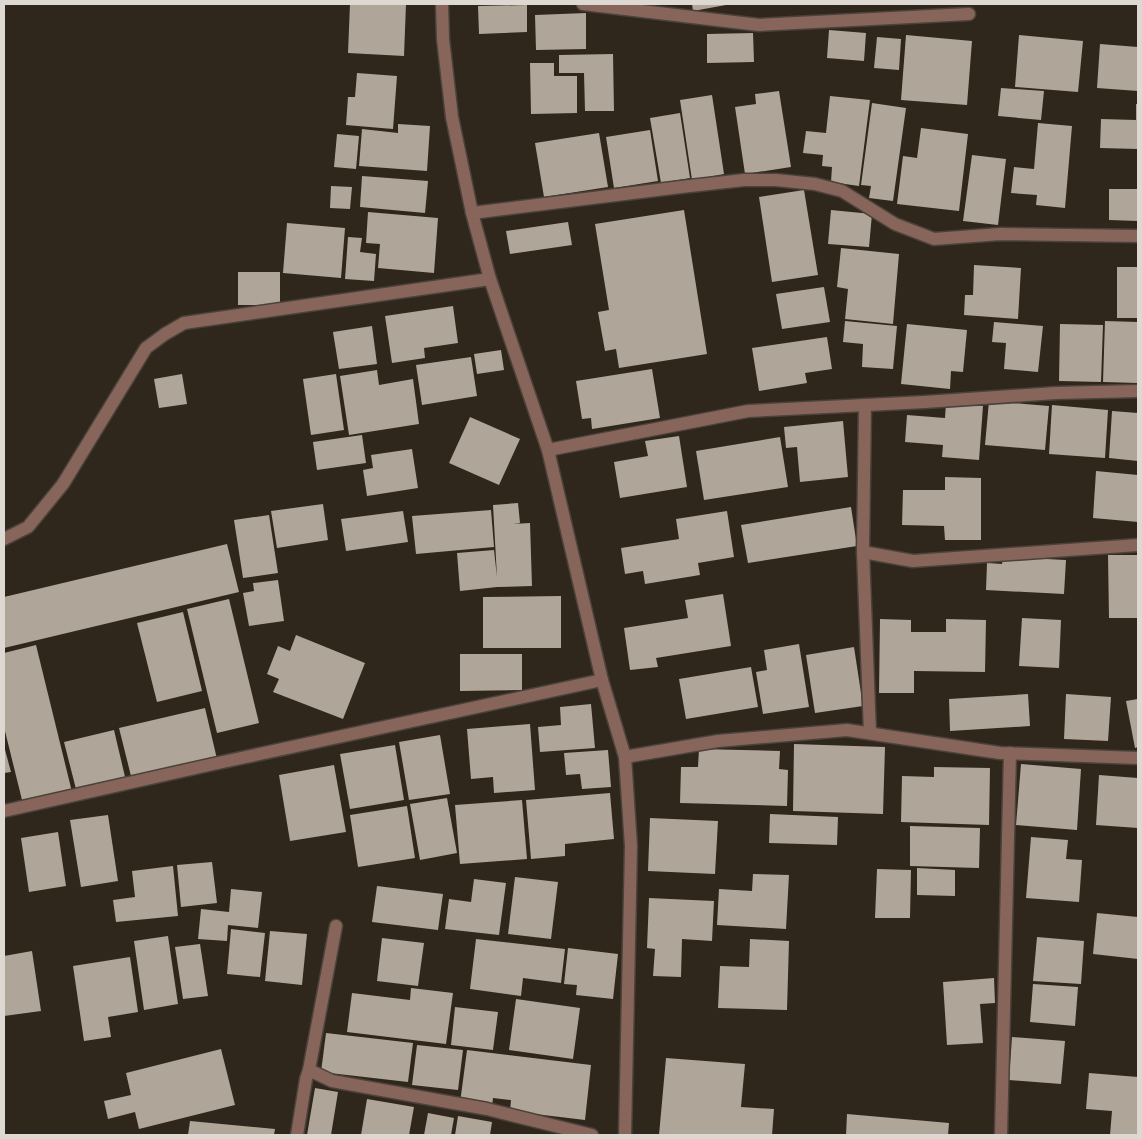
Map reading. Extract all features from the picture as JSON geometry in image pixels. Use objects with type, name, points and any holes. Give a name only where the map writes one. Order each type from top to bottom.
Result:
[{"type":"street","points":[[442,4],[442,39],[452,117],[472,213],[490,279],[548,450],[602,680],[625,757],[631,846],[625,1135]]},
{"type":"street","points":[[582,4],[759,25],[969,14]]},
{"type":"street","points":[[472,213],[744,180],[776,180],[814,184],[842,191],[895,224],[934,239],[1000,234],[1138,236]]},
{"type":"street","points":[[4,539],[28,527],[63,484],[146,348],[184,323],[490,279]]},
{"type":"street","points":[[548,450],[748,411],[1138,390]]},
{"type":"street","points":[[866,404],[863,552],[870,733]]},
{"type":"street","points":[[863,552],[913,561],[1138,546]]},
{"type":"street","points":[[4,812],[218,763],[602,680]]},
{"type":"street","points":[[625,757],[718,741],[847,730],[1000,753],[1138,758]]},
{"type":"street","points":[[1001,1135],[1010,753]]},
{"type":"street","points":[[297,1135],[336,926]]},
{"type":"street","points":[[309,1070],[332,1081],[487,1109],[592,1135]]},
{"type":"building","points":[[350,4],[406,4],[404,56],[348,53]]},
{"type":"building","points":[[692,4],[726,4],[726,5],[693,11]]},
{"type":"building","points":[[527,5],[527,32],[479,34],[478,6]]},
{"type":"building","points":[[586,13],[586,49],[536,50],[535,15]]},
{"type":"building","points":[[829,30],[866,33],[864,61],[827,58]]},
{"type":"building","points":[[753,33],[754,62],[707,63],[707,34]]},
{"type":"building","points":[[906,35],[972,41],[967,105],[901,100]]},
{"type":"building","points":[[1019,35],[1083,41],[1078,92],[1015,87]]},
{"type":"building","points":[[877,37],[901,39],[899,70],[874,68]]},
{"type":"building","points":[[1100,44],[1138,47],[1138,91],[1097,88]]},
{"type":"building","points":[[613,54],[614,111],[585,111],[584,73],[559,73],[559,55]]},
{"type":"building","points":[[530,63],[554,63],[554,76],[577,76],[577,113],[531,114]]},
{"type":"building","points":[[357,73],[397,76],[393,129],[346,125],[348,97],[355,97]]},
{"type":"building","points":[[1001,88],[1044,91],[1041,120],[998,116]]},
{"type":"building","points":[[779,91],[791,167],[745,174],[735,107],[756,104],[755,94]]},
{"type":"building","points":[[712,95],[724,174],[692,180],[680,100]]},
{"type":"building","points":[[830,96],[870,100],[859,186],[831,182],[832,167],[822,166],[823,155],[803,153],[806,131],[826,133]]},
{"type":"building","points":[[872,103],[906,108],[893,201],[869,198],[871,186],[861,185]]},
{"type":"building","points":[[1136,104],[1138,104],[1138,149],[1100,148],[1101,119],[1136,120]]},
{"type":"building","points":[[680,113],[690,178],[661,183],[650,118]]},
{"type":"building","points":[[1038,123],[1072,126],[1065,208],[1036,205],[1037,195],[1011,193],[1014,167],[1034,169]]},
{"type":"building","points":[[398,124],[430,126],[427,171],[359,166],[362,129],[398,133]]},
{"type":"building","points":[[921,128],[968,134],[959,211],[897,204],[903,156],[917,158]]},
{"type":"building","points":[[650,130],[658,181],[614,188],[606,137]]},
{"type":"building","points":[[599,133],[608,187],[544,197],[535,143]]},
{"type":"building","points":[[337,134],[359,136],[356,169],[334,167]]},
{"type":"building","points":[[972,155],[1006,159],[998,225],[963,221]]},
{"type":"building","points":[[362,176],[428,181],[425,213],[360,207]]},
{"type":"building","points":[[331,186],[352,187],[350,209],[330,208]]},
{"type":"building","points":[[1109,189],[1138,189],[1138,221],[1109,220]]},
{"type":"building","points":[[804,190],[818,275],[772,282],[759,197]]},
{"type":"building","points":[[684,210],[707,354],[619,368],[616,349],[605,351],[598,312],[609,310],[595,224]]},
{"type":"building","points":[[831,210],[872,214],[869,247],[828,244]]},
{"type":"building","points":[[368,212],[438,218],[434,273],[378,268],[380,244],[366,243]]},
{"type":"building","points":[[568,222],[572,245],[510,254],[506,231]]},
{"type":"building","points":[[287,223],[345,228],[341,278],[283,273]]},
{"type":"building","points":[[348,237],[362,238],[360,252],[376,254],[374,281],[345,279]]},
{"type":"building","points":[[841,248],[899,254],[893,324],[845,319],[848,289],[837,287]]},
{"type":"building","points":[[974,265],[1021,268],[1018,319],[964,315],[965,295],[973,295]]},
{"type":"building","points":[[1117,267],[1138,267],[1138,318],[1117,318]]},
{"type":"building","points":[[238,272],[280,272],[280,305],[238,305]]},
{"type":"building","points":[[824,287],[830,322],[782,329],[776,294]]},
{"type":"building","points":[[453,306],[458,343],[424,348],[425,358],[392,363],[385,316]]},
{"type":"building","points":[[845,321],[897,326],[893,369],[862,367],[863,344],[843,342]]},
{"type":"building","points":[[1105,321],[1138,322],[1138,383],[1103,382]]},
{"type":"building","points":[[994,322],[1043,326],[1038,372],[1004,369],[1006,343],[992,342]]},
{"type":"building","points":[[907,324],[967,330],[963,372],[951,371],[950,389],[901,384]]},
{"type":"building","points":[[1060,324],[1103,325],[1101,382],[1059,381]]},
{"type":"building","points":[[372,326],[377,364],[339,369],[333,332]]},
{"type":"building","points":[[827,337],[832,369],[805,373],[807,383],[759,391],[752,348]]},
{"type":"building","points":[[501,350],[504,370],[477,374],[474,354]]},
{"type":"building","points":[[471,357],[477,396],[422,405],[416,365]]},
{"type":"building","points":[[652,369],[660,418],[592,429],[591,418],[582,419],[576,381]]},
{"type":"building","points":[[377,370],[379,385],[413,379],[419,424],[349,435],[340,376]]},
{"type":"building","points":[[182,374],[187,404],[159,408],[154,379]]},
{"type":"building","points":[[336,374],[344,430],[311,435],[303,379]]},
{"type":"building","points":[[989,401],[1049,406],[1045,450],[985,445]]},
{"type":"building","points":[[946,403],[983,406],[979,460],[942,457],[943,445],[905,442],[907,415],[945,418]]},
{"type":"building","points":[[1052,405],[1108,410],[1105,458],[1049,454]]},
{"type":"building","points":[[1112,411],[1138,413],[1138,461],[1109,458]]},
{"type":"building","points":[[470,417],[520,439],[499,485],[449,463]]},
{"type":"building","points":[[843,421],[848,477],[800,482],[797,447],[786,448],[784,427]]},
{"type":"building","points":[[362,435],[366,463],[317,470],[313,442]]},
{"type":"building","points":[[679,436],[687,487],[620,498],[614,462],[648,456],[645,441]]},
{"type":"building","points":[[780,437],[788,487],[704,500],[696,451]]},
{"type":"building","points":[[412,449],[418,488],[367,496],[363,470],[373,468],[371,455]]},
{"type":"building","points":[[1096,471],[1138,475],[1138,522],[1093,518]]},
{"type":"building","points":[[945,477],[981,478],[981,540],[945,540],[944,526],[902,525],[903,490],[945,490]]},
{"type":"building","points":[[518,503],[520,523],[513,524],[530,523],[532,586],[460,591],[457,553],[494,550],[497,577],[493,505]]},
{"type":"building","points":[[323,504],[328,540],[277,548],[271,511]]},
{"type":"building","points":[[851,507],[857,546],[748,563],[741,525]]},
{"type":"building","points":[[491,510],[494,547],[416,554],[412,516]]},
{"type":"building","points":[[403,511],[408,542],[346,551],[341,519]]},
{"type":"building","points":[[727,511],[734,557],[698,563],[700,575],[645,584],[643,571],[625,574],[621,548],[679,539],[676,519]]},
{"type":"building","points":[[269,515],[278,573],[243,578],[234,520]]},
{"type":"building","points":[[227,544],[239,592],[4,648],[4,597]]},
{"type":"building","points":[[1108,555],[1138,555],[1138,618],[1109,618]]},
{"type":"building","points":[[1003,557],[1066,560],[1064,594],[986,590],[987,563],[1002,564]]},
{"type":"building","points":[[278,580],[284,621],[249,626],[243,593],[254,591],[253,583]]},
{"type":"building","points":[[723,594],[731,646],[656,658],[658,667],[630,670],[624,628],[688,618],[685,600]]},
{"type":"building","points":[[561,596],[561,648],[483,648],[483,597]]},
{"type":"building","points":[[229,599],[259,723],[217,733],[187,609]]},
{"type":"building","points":[[183,612],[202,691],[157,702],[137,623]]},
{"type":"building","points":[[1022,618],[1061,620],[1059,668],[1019,666]]},
{"type":"building","points":[[880,619],[911,620],[911,632],[946,632],[946,619],[986,620],[985,672],[914,671],[914,693],[879,693]]},
{"type":"building","points":[[296,635],[365,663],[343,719],[273,692],[279,679],[267,674],[278,646],[290,651]]},
{"type":"building","points":[[799,644],[809,707],[763,714],[756,672],[767,670],[764,650]]},
{"type":"building","points":[[36,645],[72,792],[23,804],[4,727],[4,653]]},
{"type":"building","points":[[854,647],[863,706],[815,713],[806,655]]},
{"type":"building","points":[[460,654],[522,654],[522,690],[460,691]]},
{"type":"building","points":[[751,667],[758,707],[686,719],[679,679]]},
{"type":"building","points":[[1028,694],[1030,726],[950,731],[949,699]]},
{"type":"building","points":[[1066,694],[1111,697],[1108,741],[1064,739]]},
{"type":"building","points":[[1138,699],[1138,747],[1135,748],[1126,701]]},
{"type":"building","points":[[591,704],[595,748],[540,752],[538,727],[561,725],[560,707]]},
{"type":"building","points":[[205,708],[217,759],[132,780],[119,728]]},
{"type":"building","points":[[530,724],[535,790],[494,793],[493,777],[471,779],[467,729]]},
{"type":"building","points":[[114,730],[126,781],[77,793],[64,742]]},
{"type":"building","points":[[440,735],[450,794],[409,800],[399,742]]},
{"type":"building","points":[[794,744],[885,747],[883,814],[793,811]]},
{"type":"building","points":[[395,745],[404,800],[350,809],[340,754]]},
{"type":"building","points":[[4,746],[11,772],[4,773]]},
{"type":"building","points":[[699,749],[780,751],[779,769],[788,770],[787,806],[680,803],[681,767],[698,767]]},
{"type":"building","points":[[608,750],[611,787],[582,789],[580,774],[566,775],[564,753]]},
{"type":"building","points":[[1021,764],[1081,769],[1077,830],[1016,825]]},
{"type":"building","points":[[334,765],[346,832],[290,841],[279,775]]},
{"type":"building","points":[[934,767],[990,768],[989,825],[901,822],[902,776],[934,777]]},
{"type":"building","points":[[1099,775],[1138,778],[1138,828],[1096,825]]},
{"type":"building","points":[[610,793],[614,839],[565,844],[565,856],[531,859],[526,800]]},
{"type":"building","points":[[447,798],[457,853],[420,860],[410,804]]},
{"type":"building","points":[[522,800],[527,859],[460,864],[455,805]]},
{"type":"building","points":[[407,806],[415,858],[358,867],[350,815]]},
{"type":"building","points":[[770,814],[838,817],[837,845],[769,843]]},
{"type":"building","points":[[108,815],[118,881],[81,887],[70,820]]},
{"type":"building","points":[[650,818],[718,821],[715,874],[648,871]]},
{"type":"building","points":[[910,826],[980,828],[979,868],[910,866]]},
{"type":"building","points":[[58,832],[66,886],[29,892],[21,838]]},
{"type":"building","points":[[1031,837],[1068,840],[1066,859],[1082,860],[1079,902],[1026,898]]},
{"type":"building","points":[[212,862],[217,903],[181,907],[177,865]]},
{"type":"building","points":[[173,866],[178,916],[116,922],[113,900],[135,897],[132,871]]},
{"type":"building","points":[[917,868],[955,870],[955,896],[917,895]]},
{"type":"building","points":[[877,869],[911,870],[910,918],[875,918]]},
{"type":"building","points":[[753,874],[789,875],[786,929],[717,925],[719,889],[752,891]]},
{"type":"building","points":[[515,877],[558,882],[551,939],[508,934]]},
{"type":"building","points":[[474,879],[506,883],[499,935],[445,929],[449,899],[471,902]]},
{"type":"building","points":[[377,886],[443,894],[438,930],[372,922]]},
{"type":"building","points":[[231,889],[262,892],[258,928],[228,925],[227,941],[198,939],[201,909],[229,912]]},
{"type":"building","points":[[649,898],[714,901],[712,941],[682,939],[681,977],[653,976],[655,949],[647,948]]},
{"type":"building","points":[[1097,913],[1138,917],[1138,959],[1093,954]]},
{"type":"building","points":[[231,929],[265,933],[260,977],[227,974]]},
{"type":"building","points":[[270,931],[307,934],[302,985],[265,981]]},
{"type":"building","points":[[168,936],[178,1004],[144,1010],[134,941]]},
{"type":"building","points":[[1037,937],[1084,941],[1081,984],[1033,981]]},
{"type":"building","points":[[382,938],[424,943],[418,986],[377,981]]},
{"type":"building","points":[[476,939],[565,949],[561,983],[523,978],[521,996],[470,989]]},
{"type":"building","points":[[750,939],[789,941],[787,1010],[718,1008],[720,966],[749,967]]},
{"type":"building","points":[[200,944],[208,996],[183,999],[175,947]]},
{"type":"building","points":[[568,948],[618,954],[613,999],[576,995],[577,985],[564,984]]},
{"type":"building","points":[[32,951],[41,1011],[4,1016],[4,956]]},
{"type":"building","points":[[130,957],[138,1012],[108,1017],[111,1037],[84,1041],[73,966]]},
{"type":"building","points":[[994,978],[995,1003],[980,1004],[983,1043],[947,1045],[943,982]]},
{"type":"building","points":[[1033,984],[1078,987],[1075,1026],[1030,1022]]},
{"type":"building","points":[[411,988],[453,993],[446,1044],[347,1032],[352,993],[410,1000]]},
{"type":"building","points":[[516,999],[580,1008],[573,1059],[509,1050]]},
{"type":"building","points":[[455,1007],[498,1012],[493,1050],[451,1045]]},
{"type":"building","points":[[326,1033],[413,1043],[408,1082],[321,1072]]},
{"type":"building","points":[[1012,1037],[1065,1041],[1061,1084],[1009,1080]]},
{"type":"building","points":[[417,1045],[463,1050],[458,1090],[412,1085]]},
{"type":"building","points":[[221,1049],[235,1105],[139,1129],[135,1112],[108,1119],[104,1101],[131,1095],[126,1073]]},
{"type":"building","points":[[467,1050],[591,1065],[585,1120],[510,1111],[511,1100],[493,1098],[492,1107],[460,1103]]},
{"type":"building","points":[[666,1058],[745,1064],[741,1107],[774,1109],[772,1135],[659,1135]]},
{"type":"building","points":[[1089,1073],[1138,1077],[1138,1135],[1110,1135],[1112,1111],[1086,1109]]},
{"type":"building","points":[[315,1088],[338,1092],[331,1135],[307,1135]]},
{"type":"building","points":[[367,1099],[414,1107],[409,1135],[361,1135]]},
{"type":"building","points":[[428,1113],[454,1118],[451,1135],[424,1135]]},
{"type":"building","points":[[847,1114],[949,1123],[948,1135],[846,1135]]},
{"type":"building","points":[[458,1116],[492,1122],[490,1135],[455,1135]]},
{"type":"building","points":[[190,1121],[275,1129],[274,1135],[188,1135]]}]
